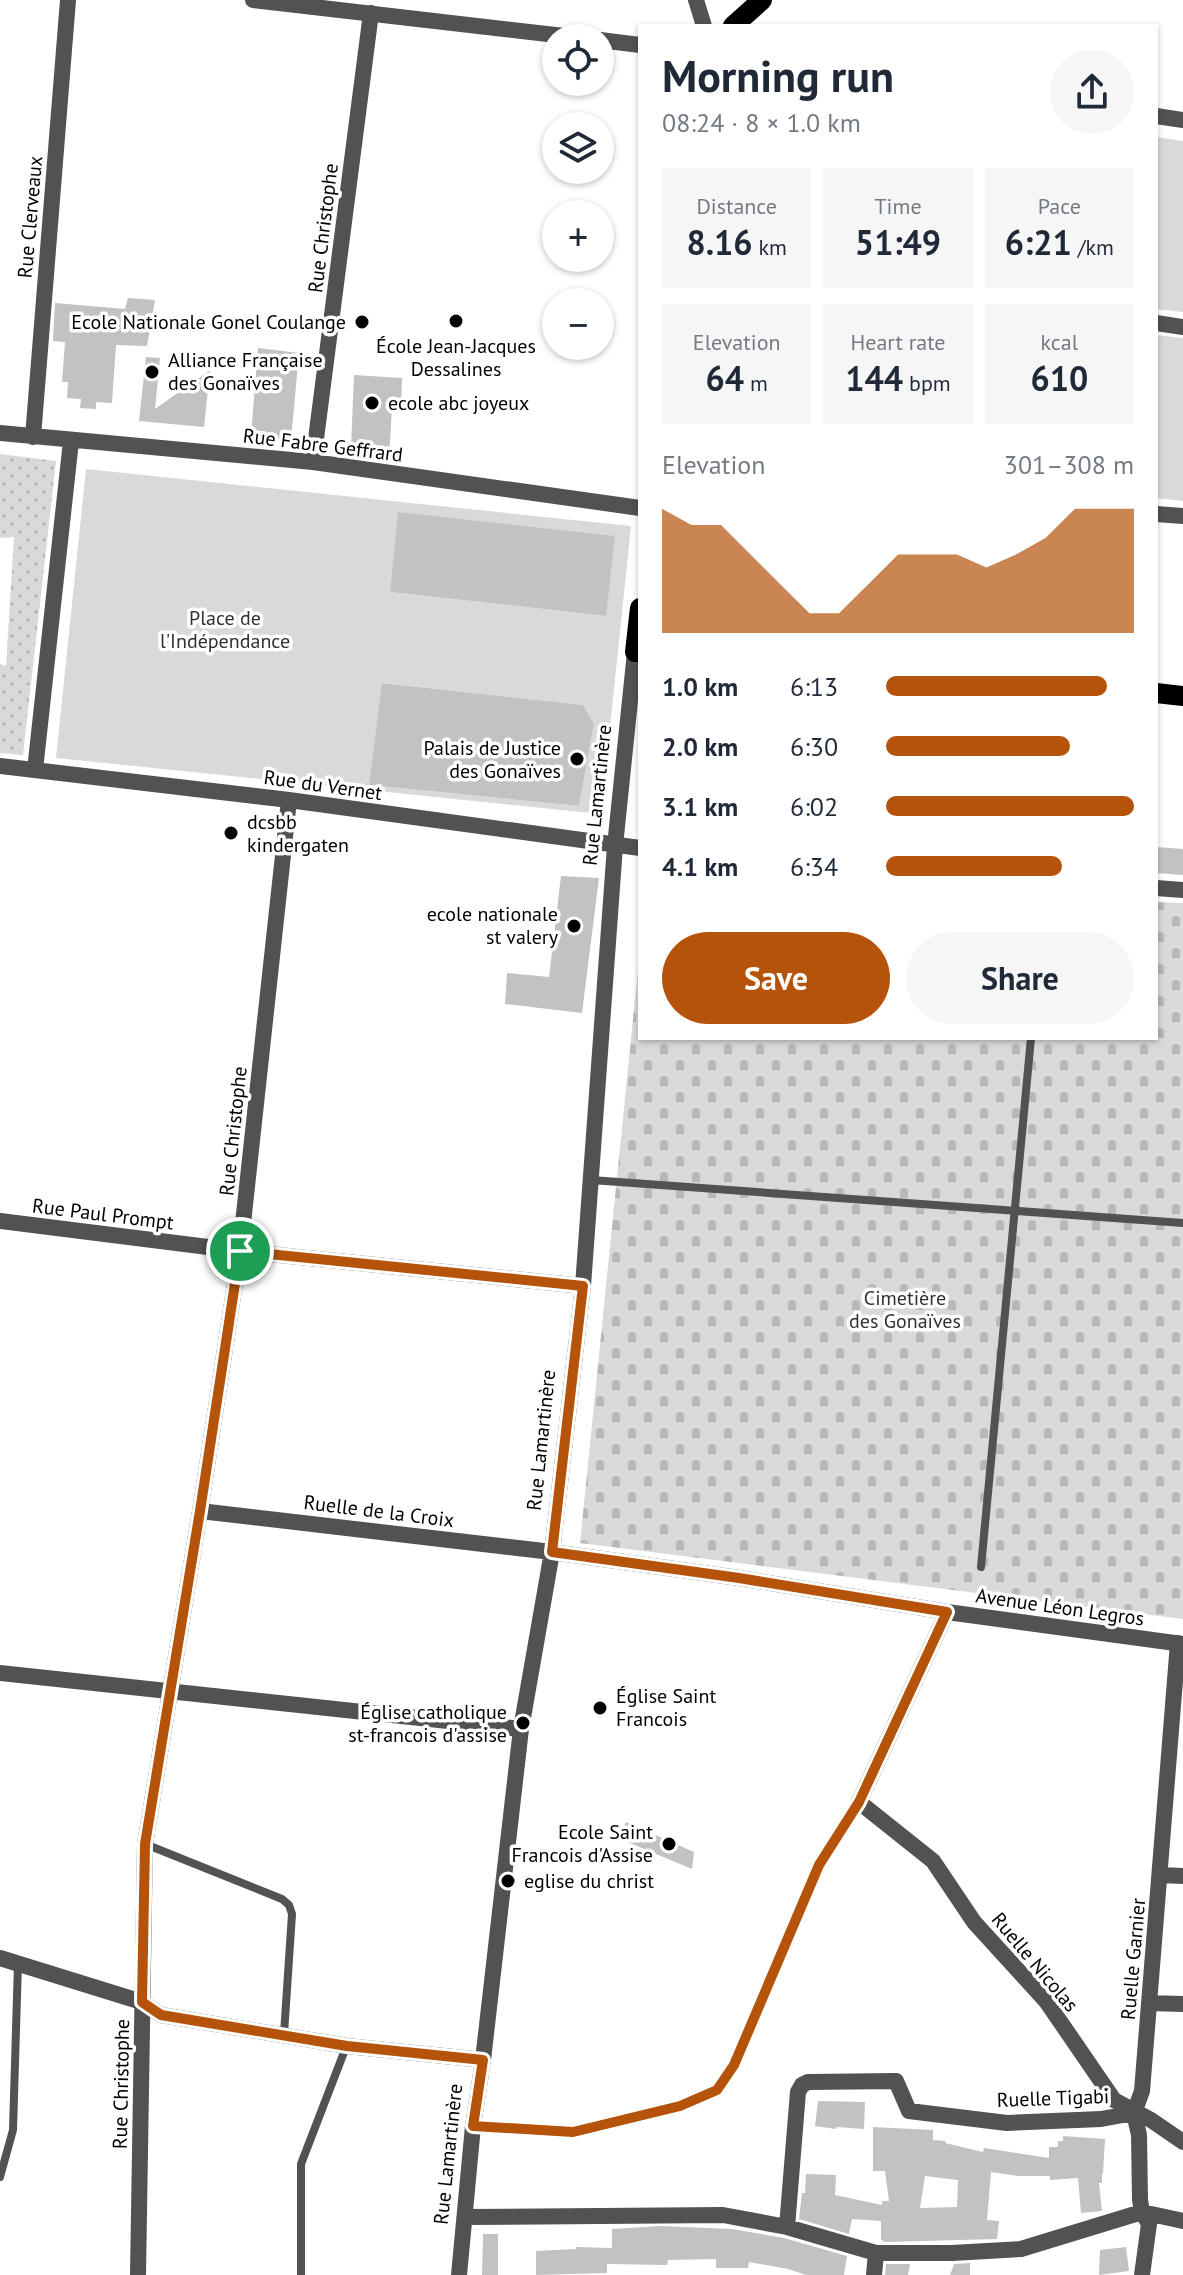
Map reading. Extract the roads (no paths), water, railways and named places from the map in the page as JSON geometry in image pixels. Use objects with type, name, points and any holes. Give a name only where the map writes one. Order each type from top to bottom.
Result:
[{"type":"main road","points":[[735,24],[762,0]]},
{"type":"main road","points":[[1158,693],[1183,696]]},
{"type":"street","name":"Rue Clerveaux","points":[[33,437],[68,0]]},
{"type":"street","points":[[253,0],[372,6],[542,32]]},
{"type":"street","points":[[696,0],[703,24]]},
{"type":"street","name":"Rue Christophe","points":[[313,462],[372,6]]},
{"type":"street","points":[[614,42],[638,45]]},
{"type":"street","points":[[1158,116],[1183,120]]},
{"type":"street","points":[[1158,323],[1183,327]]},
{"type":"street","name":"Rue Fabre Geffrard","points":[[0,433],[313,462],[638,508]]},
{"type":"street","points":[[35,770],[71,441]]},
{"type":"street","points":[[1158,514],[1183,516]]},
{"type":"street","name":"Rue Lamartinère","points":[[459,2275],[473,2126],[521,1729],[552,1552],[583,1286],[615,846],[638,652]]},
{"type":"street","name":"Rue du Vernet","points":[[0,766],[289,800],[638,848]]},
{"type":"street","name":"Rue Christophe","points":[[138,2275],[145,1844],[240,1251],[289,800]]},
{"type":"street","points":[[1158,888],[1183,890]]},
{"type":"street","name":"Rue Paul Prompt","points":[[0,1221],[240,1251],[583,1286]]},
{"type":"street","name":"Ruelle de la Croix","points":[[200,1511],[552,1552]]},
{"type":"street","name":"Avenue Léon Legros","points":[[552,1552],[1181,1644]]},
{"type":"street","points":[[859,1802],[947,1612]]},
{"type":"street","name":"Ruelle Garnier","points":[[1142,2275],[1149,2224],[1140,2200],[1139,2135],[1134,2113],[1142,2091],[1181,1644]]},
{"type":"street","points":[[0,1673],[521,1729]]},
{"type":"street","name":"Ruelle Nicolas","points":[[859,1802],[933,1861],[974,1922],[1046,2001],[1114,2100],[1183,2142]]},
{"type":"street","points":[[1160,1875],[1183,1876]]},
{"type":"street","points":[[0,1958],[142,2002],[161,2015],[347,2046],[483,2060]]},
{"type":"street","points":[[1149,2003],[1183,2004]]},
{"type":"street","name":"Ruelle Tigabi","points":[[787,2227],[798,2092],[808,2082],[896,2081],[909,2111],[1007,2123],[1101,2119],[1134,2113]]},
{"type":"street","points":[[465,2217],[723,2215],[787,2227],[876,2253],[1021,2249],[1142,2212],[1183,2221]]},
{"type":"street","points":[[874,2275],[876,2253]]},
{"type":"lane","points":[[981,1567],[1031,1040]]},
{"type":"lane","points":[[590,1180],[1183,1223]]},
{"type":"lane","points":[[473,2126],[573,2132],[680,2106],[717,2090],[734,2065],[819,1865],[859,1802]]},
{"type":"lane","points":[[145,1844],[282,1899],[289,1905],[292,1914],[284,2034]]},
{"type":"lane","points":[[0,2177],[13,2130],[18,1962]]},
{"type":"lane","points":[[301,2275],[301,2164],[347,2046]]},
{"type":"place","name":"École Jean-Jacques Dessalines","points":[[456,321]]},
{"type":"place","name":"Ecole Nationale Gonel Coulange","points":[[362,322]]},
{"type":"place","name":"Alliance Française des Gonaïves","points":[[152,372]]},
{"type":"place","name":"ecole abc joyeux","points":[[372,403]]},
{"type":"place","name":"Palais de Justice des Gonaïves","points":[[577,759]]},
{"type":"place","name":"dcsbb kindergaten","points":[[231,833]]},
{"type":"place","name":"ecole nationale st valery","points":[[574,926]]},
{"type":"place","name":"Église Saint Francois","points":[[600,1708]]},
{"type":"place","name":"Église catholique st-francois d'assise","points":[[523,1723]]},
{"type":"place","name":"Ecole Saint Francois d'Assise","points":[[669,1844]]},
{"type":"place","name":"eglise du christ","points":[[508,1881]]},
{"type":"park label","name":"Place de l'Indépendance","points":[[225,630]]},
{"type":"park label","name":"Cimetière des Gonaïves","points":[[905,1310]]}]
